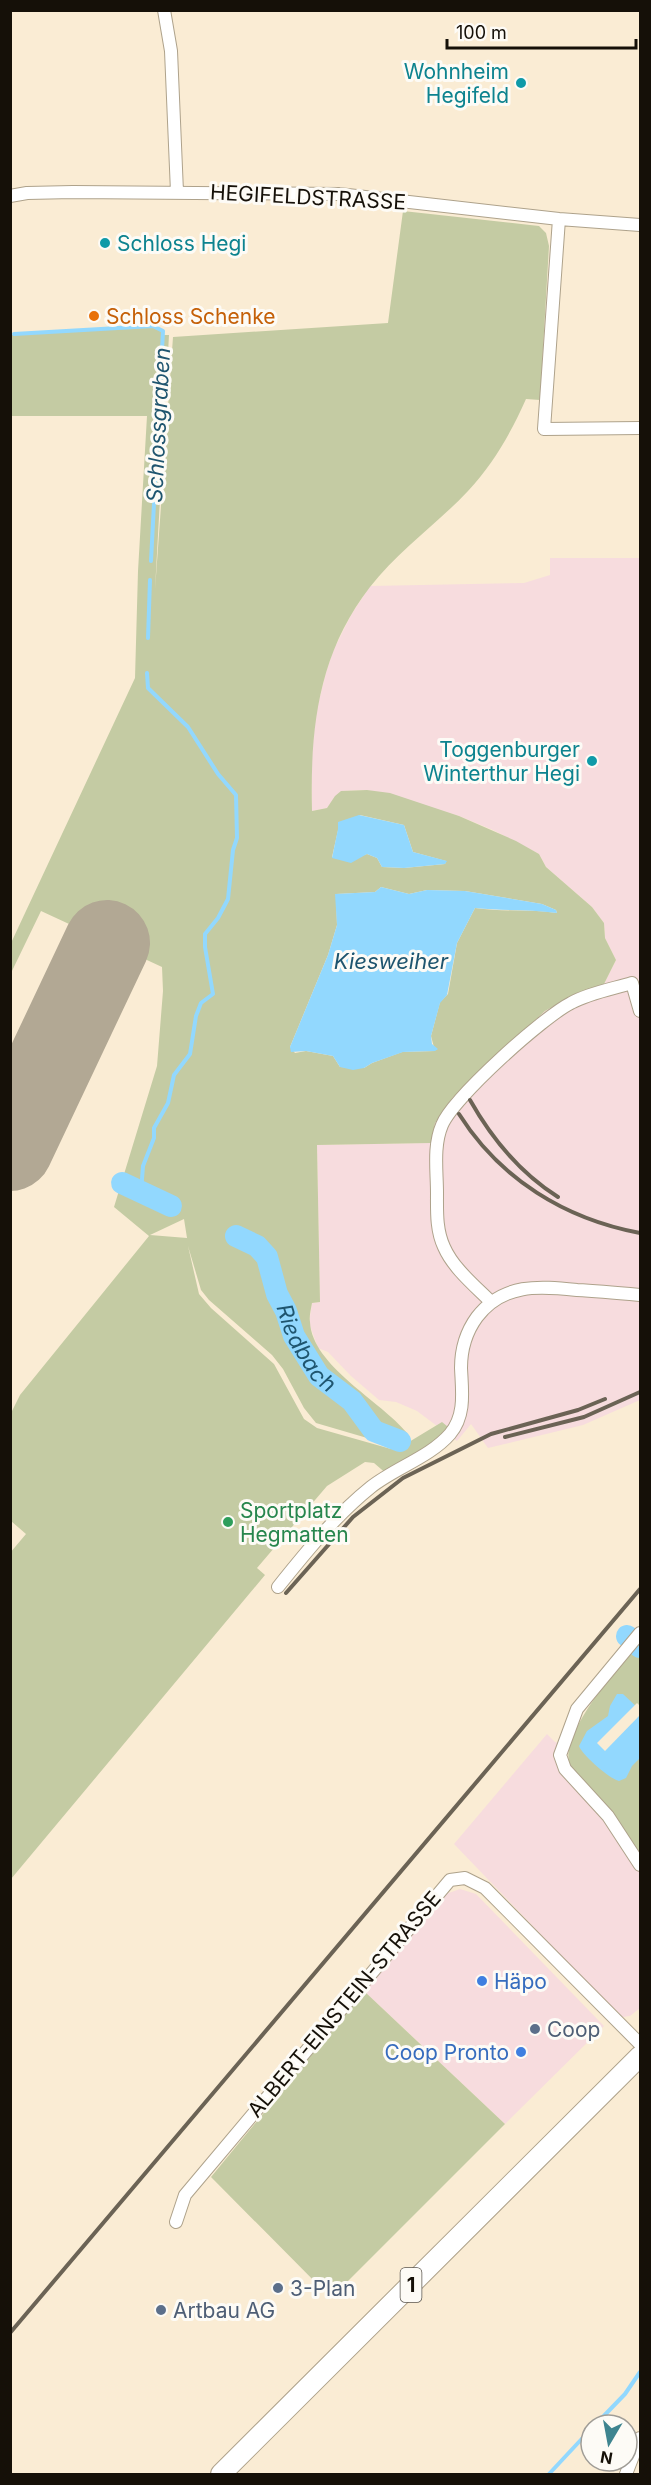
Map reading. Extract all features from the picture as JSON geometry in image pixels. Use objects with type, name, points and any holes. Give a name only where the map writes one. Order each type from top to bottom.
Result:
[{"type":"main road","name":"1","points":[[221,2475],[640,2056]]},
{"type":"street","points":[[164,10],[171,51],[177,192]]},
{"type":"street","name":"HEGIFELDSTRASSE","points":[[10,196],[33,192],[339,194],[559,219],[640,225]]},
{"type":"street","points":[[559,219],[544,429],[640,428]]},
{"type":"street","points":[[491,1302],[451,1259],[440,1237],[436,1147],[442,1124],[461,1098],[553,1013],[584,997],[632,983],[640,1011]]},
{"type":"street","points":[[278,1587],[345,1511],[370,1488],[436,1446],[453,1430],[462,1406],[461,1366],[464,1344],[475,1321],[491,1302],[511,1292],[534,1287],[640,1295]]},
{"type":"street","points":[[640,1633],[577,1709],[562,1744],[560,1758],[568,1773],[608,1816],[640,1865]]},
{"type":"street","name":"ALBERT-EINSTEIN-STRASSE","points":[[176,2222],[185,2195],[443,1885],[453,1879],[469,1879],[485,1888],[640,2044]]},
{"type":"shaded area","points":[[550,558],[640,558],[640,1400],[583,1425],[488,1448],[471,1424],[457,1441],[417,1411],[396,1402],[379,1400],[328,1352],[318,1348],[309,1323],[312,1303],[320,1302],[317,1145],[428,1143],[426,1123],[545,1011],[577,993],[604,984],[616,960],[605,938],[604,923],[592,907],[546,867],[539,854],[493,830],[459,816],[367,790],[341,791],[327,808],[312,811],[311,765],[314,721],[334,649],[351,615],[370,586],[524,583],[550,575]]},
{"type":"shaded area","points":[[547,1734],[555,1742],[563,1744],[560,1755],[640,1865],[640,2008],[630,2016],[623,2017],[598,1994],[454,1844]]},
{"type":"shaded area","points":[[460,1889],[476,1894],[604,2026],[505,2124],[364,1991],[443,1895]]},
{"type":"green space","points":[[403,211],[539,226],[546,233],[549,246],[540,400],[526,399],[501,448],[477,481],[381,574],[352,612],[328,666],[321,693],[313,751],[312,811],[327,808],[341,791],[367,790],[390,793],[459,816],[516,841],[539,854],[546,867],[592,907],[604,923],[605,938],[616,960],[604,984],[577,993],[545,1011],[453,1097],[435,1123],[431,1143],[317,1145],[320,1302],[312,1303],[310,1322],[314,1338],[322,1353],[335,1368],[407,1433],[405,1439],[391,1445],[316,1423],[304,1408],[283,1369],[272,1355],[209,1300],[201,1290],[188,1246],[199,1294],[211,1308],[274,1364],[304,1419],[317,1428],[391,1449],[399,1448],[442,1422],[453,1431],[388,1475],[374,1463],[365,1462],[327,1486],[257,1568],[265,1575],[11,1879],[10,1553],[26,1534],[11,1521],[10,1415],[20,1395],[149,1236],[114,1207],[157,1066],[163,991],[162,967],[41,911],[11,973],[11,943],[135,678],[138,571],[147,416],[11,416],[11,335],[153,326],[163,331],[163,335],[169,335],[155,590],[173,337],[388,323]],"holes":[[[360,815],[404,825],[413,852],[446,861],[445,864],[404,868],[382,867],[377,858],[367,854],[358,857],[332,857],[339,826]],[[381,887],[409,894],[427,890],[465,891],[542,904],[556,910],[557,913],[475,908],[457,943],[448,994],[440,1002],[431,1036],[435,1051],[402,1052],[364,1068],[340,1067],[333,1056],[306,1051],[295,1053],[290,1047],[328,955],[337,925],[336,894],[375,892]],[[184,1219],[187,1238],[150,1235]]]},
{"type":"green space","points":[[640,1642],[640,1856],[569,1764],[569,1750],[574,1734],[594,1700]]},
{"type":"green space","points":[[364,1991],[505,2124],[331,2298],[211,2177]]},
{"type":"water","points":[[359,815],[404,825],[413,852],[447,861],[445,864],[404,868],[382,867],[377,858],[367,854],[351,863],[332,858],[338,822]]},
{"type":"water","name":"Kiesweiher","points":[[381,887],[409,894],[427,890],[465,891],[542,904],[556,910],[557,913],[475,908],[457,943],[447,995],[440,1003],[431,1036],[432,1044],[438,1049],[435,1051],[403,1052],[364,1068],[353,1070],[340,1067],[333,1056],[306,1051],[291,1052],[290,1047],[328,955],[337,925],[335,894],[375,892]]},
{"type":"water","points":[[617,1694],[623,1694],[640,1710],[640,1758],[632,1766],[626,1778],[619,1781],[597,1766],[579,1746],[587,1731],[608,1716],[610,1706]]},
{"type":"pier","points":[[637,1703],[640,1706],[640,1715],[605,1751],[597,1743]]},
{"type":"waterway","name":"Schlossgraben","points":[[14,334],[153,326],[163,331],[151,561]]},
{"type":"waterway","name":"Schlossgraben","points":[[148,638],[150,580]]},
{"type":"waterway","points":[[141,1192],[143,1166],[154,1138],[154,1128],[168,1103],[174,1075],[190,1054],[196,1016],[201,1003],[213,994],[205,934],[218,918],[228,899],[233,850],[237,838],[236,795],[218,774],[188,727],[148,688],[147,673]]},
{"type":"waterway","name":"Riedbach","points":[[122,1183],[171,1206]]},
{"type":"waterway","name":"Riedbach","points":[[236,1236],[257,1246],[267,1257],[277,1294],[286,1311],[294,1336],[319,1376],[352,1401],[374,1431],[400,1441]]},
{"type":"waterway","name":"Riedbach","points":[[627,1636],[640,1647]]},
{"type":"waterway","points":[[607,2413],[625,2394],[640,2372]]},
{"type":"waterway","points":[[549,2474],[579,2442]]},
{"type":"runway","points":[[10,1148],[107,943]]},
{"type":"railway","points":[[470,1100],[497,1142],[531,1177],[558,1197]]},
{"type":"railway","points":[[459,1114],[494,1158],[537,1193],[586,1218],[640,1233]]},
{"type":"railway","points":[[505,1437],[584,1417],[640,1392]]},
{"type":"railway","points":[[286,1593],[353,1517],[403,1478],[491,1434],[578,1410],[605,1399]]},
{"type":"railway","points":[[10,2333],[640,1589]]},
{"type":"place","name":"Wohnheim Hegifeld","points":[[521,83]]},
{"type":"place","name":"Schloss Hegi","points":[[105,243]]},
{"type":"place","name":"Schloss Schenke","points":[[94,316]]},
{"type":"place","name":"Toggenburger Winterthur Hegi","points":[[592,761]]},
{"type":"place","name":"Sportplatz Hegmatten","points":[[228,1522]]},
{"type":"place","name":"Häpo","points":[[482,1981]]},
{"type":"place","name":"Coop","points":[[535,2029]]},
{"type":"place","name":"Coop Pronto","points":[[521,2052]]},
{"type":"place","name":"3-Plan","points":[[278,2288]]},
{"type":"place","name":"Artbau AG","points":[[161,2310]]}]
